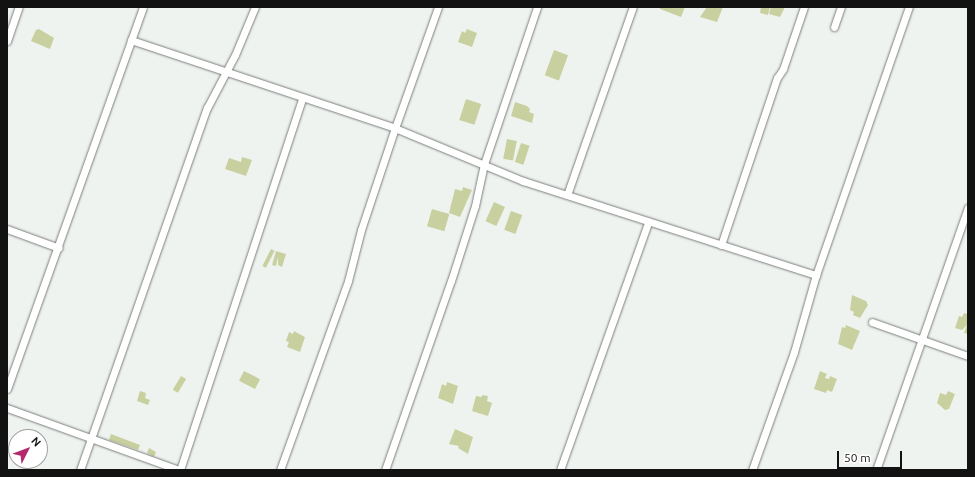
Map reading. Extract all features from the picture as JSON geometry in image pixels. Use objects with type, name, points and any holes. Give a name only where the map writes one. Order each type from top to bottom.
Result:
[{"type":"street","points":[[7,41],[20,7]]},
{"type":"street","points":[[7,389],[59,248],[143,7]]},
{"type":"street","points":[[80,470],[207,108],[226,73],[255,7]]},
{"type":"street","points":[[280,470],[348,280],[361,230],[438,7]]},
{"type":"street","points":[[385,470],[451,281],[475,206],[484,164],[537,7]]},
{"type":"street","points":[[567,195],[633,7]]},
{"type":"street","points":[[721,245],[777,78],[783,70],[804,7]]},
{"type":"street","points":[[834,27],[841,7]]},
{"type":"street","points":[[752,470],[794,352],[816,274],[909,7]]},
{"type":"street","points":[[131,40],[226,73],[395,128],[484,164],[648,223],[816,274]]},
{"type":"street","points":[[7,408],[92,437],[179,470],[302,98]]},
{"type":"street","points":[[876,470],[968,208]]},
{"type":"street","points":[[560,470],[648,223]]},
{"type":"street","points":[[7,229],[59,248]]},
{"type":"street","points":[[872,322],[922,341],[968,356]]},
{"type":"building","points":[[660,7],[685,7],[681,17],[660,9]]},
{"type":"building","points":[[707,7],[723,7],[717,22],[700,17]]},
{"type":"building","points":[[761,7],[770,7],[768,15],[760,13]]},
{"type":"building","points":[[771,7],[785,7],[780,17],[769,14]]},
{"type":"building","points":[[39,29],[54,38],[50,49],[31,41],[36,30]]},
{"type":"building","points":[[467,29],[477,33],[472,47],[458,42],[462,31],[465,33]]},
{"type":"building","points":[[554,50],[568,55],[559,81],[545,75]]},
{"type":"building","points":[[466,99],[481,104],[474,125],[459,120]]},
{"type":"building","points":[[515,102],[527,106],[530,109],[529,112],[534,114],[532,123],[511,116]]},
{"type":"building","points":[[507,139],[517,141],[513,161],[503,159]]},
{"type":"building","points":[[521,143],[530,146],[523,165],[515,162]]},
{"type":"building","points":[[242,157],[252,160],[246,176],[225,169],[229,158],[241,162]]},
{"type":"building","points":[[463,187],[472,190],[460,217],[449,213],[455,189],[462,191]]},
{"type":"building","points":[[494,202],[505,207],[496,226],[485,221]]},
{"type":"building","points":[[432,209],[449,214],[444,231],[427,226]]},
{"type":"building","points":[[511,211],[522,215],[515,234],[504,230]]},
{"type":"building","points":[[271,249],[275,251],[266,268],[262,266]]},
{"type":"building","points":[[276,251],[286,254],[282,267],[278,265],[278,257],[276,266],[272,265]]},
{"type":"building","points":[[852,295],[866,301],[868,305],[860,318],[853,315],[854,312],[850,310]]},
{"type":"building","points":[[964,313],[968,314],[968,334],[964,333],[967,325],[962,330],[955,328],[959,316],[962,317]]},
{"type":"building","points":[[846,325],[860,331],[852,350],[838,344],[842,327],[845,328]]},
{"type":"building","points":[[294,331],[305,337],[300,352],[287,347],[289,342],[286,341],[289,332],[293,334]]},
{"type":"building","points":[[244,371],[260,379],[255,389],[239,381]]},
{"type":"building","points":[[820,371],[827,374],[825,378],[829,379],[830,376],[837,379],[832,392],[827,390],[826,393],[814,389]]},
{"type":"building","points":[[181,376],[186,379],[178,393],[173,390]]},
{"type":"building","points":[[447,382],[458,386],[453,404],[438,398],[442,384],[446,386]]},
{"type":"building","points":[[140,391],[146,393],[145,398],[150,400],[148,405],[137,401]]},
{"type":"building","points":[[948,391],[955,394],[949,409],[945,410],[937,403],[940,393],[946,395]]},
{"type":"building","points":[[482,395],[488,396],[487,401],[492,403],[488,416],[472,411],[476,396],[482,397]]},
{"type":"building","points":[[455,429],[473,437],[468,454],[458,448],[459,446],[449,444]]},
{"type":"building","points":[[111,434],[140,445],[138,450],[109,440]]},
{"type":"building","points":[[149,448],[156,452],[154,457],[147,453]]}]
